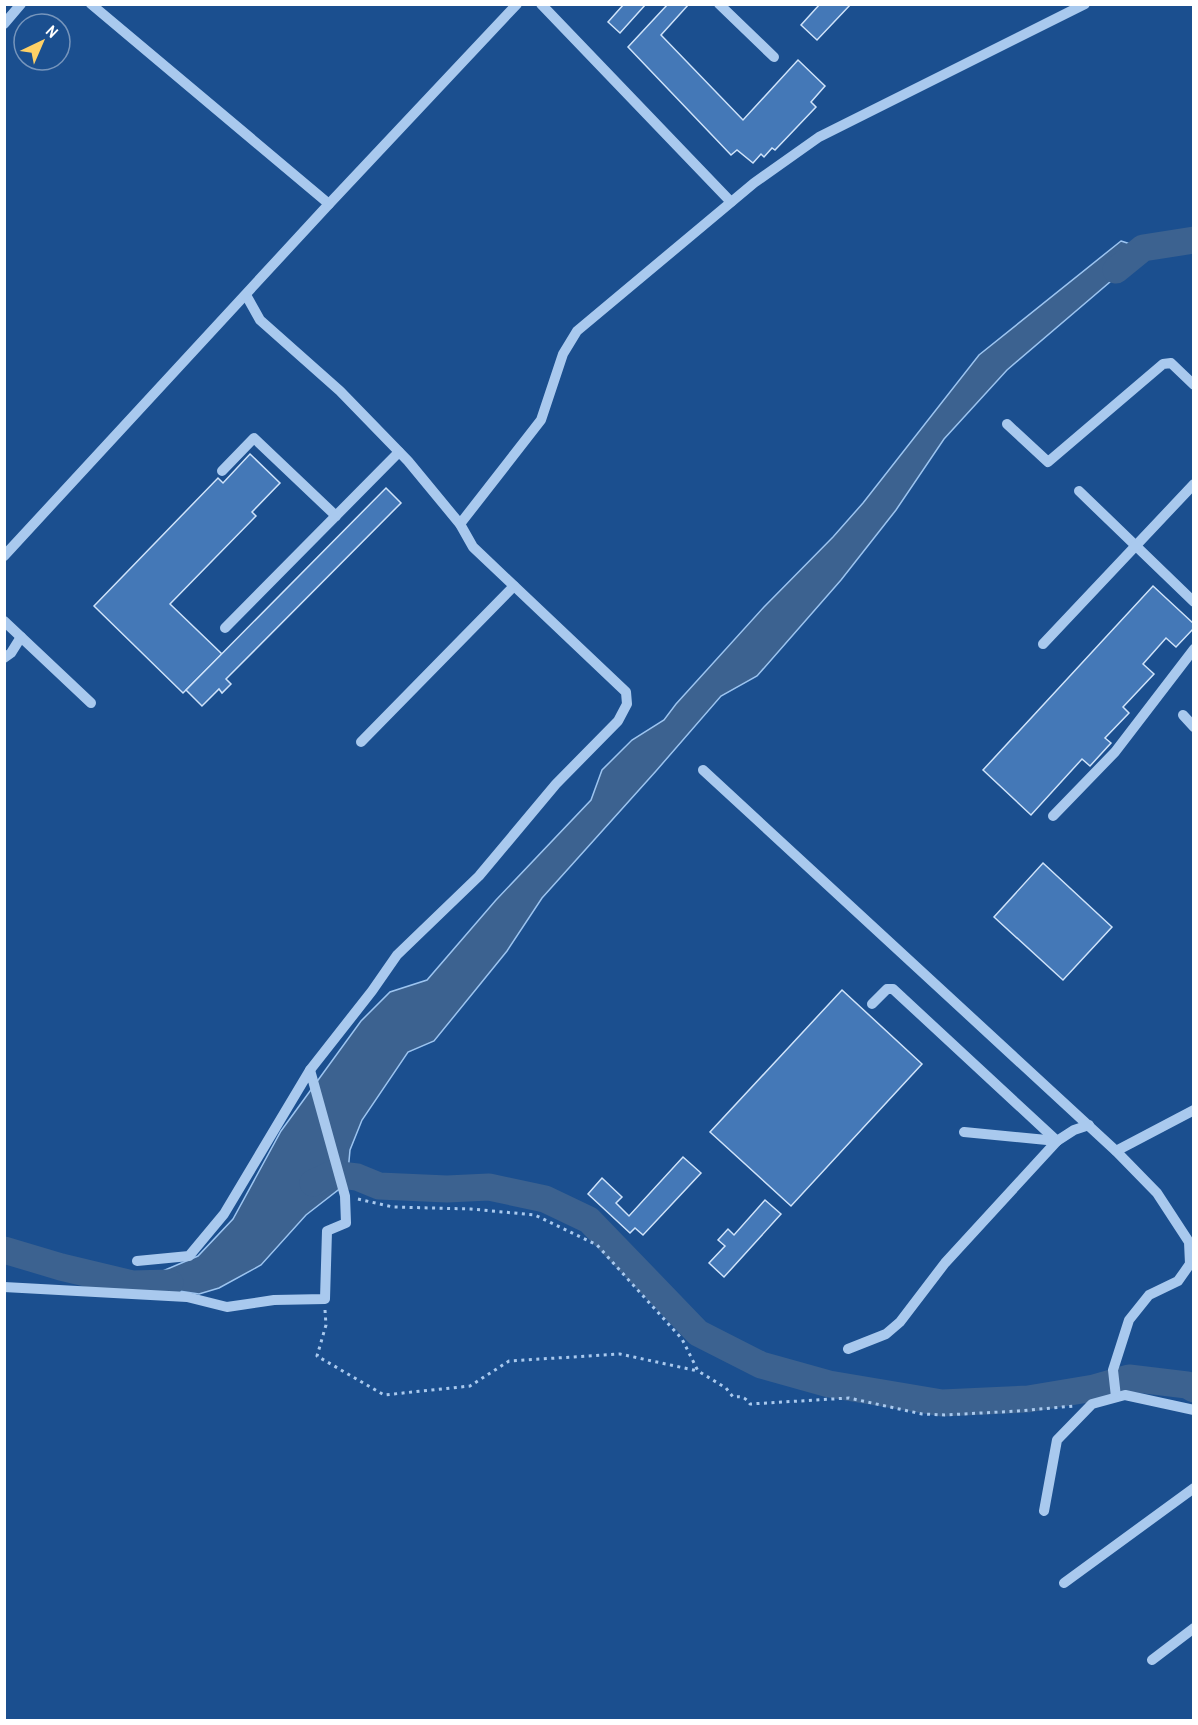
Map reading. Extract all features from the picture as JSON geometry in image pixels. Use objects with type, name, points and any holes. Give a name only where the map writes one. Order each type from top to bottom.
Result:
[{"type":"street","points":[[4,24],[21,4]]},
{"type":"street","points":[[91,4],[329,204]]},
{"type":"street","points":[[4,556],[517,4]]},
{"type":"street","points":[[541,4],[731,202]]},
{"type":"street","points":[[719,4],[774,57]]},
{"type":"street","points":[[460,524],[541,420],[563,354],[578,331],[731,202],[819,137],[1085,4]]},
{"type":"street","points":[[136,1261],[189,1256],[224,1214],[310,1070],[397,955],[479,876],[555,784],[618,721],[627,704],[626,692],[473,547],[460,524],[399,452],[340,391],[260,320],[246,295]]},
{"type":"street","points":[[1007,424],[1048,462],[1163,364],[1171,363],[1194,385]]},
{"type":"street","points":[[222,471],[254,438],[336,516]]},
{"type":"street","points":[[225,628],[399,452]]},
{"type":"street","points":[[1043,644],[1194,484]]},
{"type":"street","points":[[1079,491],[1194,602]]},
{"type":"street","points":[[361,742],[514,586]]},
{"type":"street","points":[[4,621],[91,703]]},
{"type":"street","points":[[4,658],[11,653],[21,638]]},
{"type":"street","points":[[1053,816],[1115,752],[1194,649]]},
{"type":"street","points":[[1183,715],[1194,728]]},
{"type":"street","points":[[703,770],[1089,1125],[1157,1193],[1183,1232],[1189,1242],[1190,1264],[1178,1281],[1149,1295],[1129,1320],[1113,1370],[1116,1394]]},
{"type":"street","points":[[872,1004],[887,988],[893,989],[1058,1141]]},
{"type":"street","points":[[4,1287],[187,1297],[227,1307],[274,1300],[325,1299],[327,1231],[346,1223],[344,1195],[310,1070]]},
{"type":"street","points":[[1116,1151],[1194,1110]]},
{"type":"street","points":[[848,1349],[886,1334],[900,1322],[945,1263],[1058,1141],[1074,1130],[1089,1125]]},
{"type":"street","points":[[964,1132],[1058,1141]]},
{"type":"street","points":[[1044,1511],[1057,1440],[1092,1404],[1116,1394],[1194,1410]]},
{"type":"street","points":[[1064,1583],[1194,1488]]},
{"type":"street","points":[[1152,1660],[1194,1628]]},
{"type":"path","points":[[344,1195],[393,1207],[471,1209],[535,1215],[597,1245],[682,1339],[698,1371]]},
{"type":"path","points":[[325,1299],[326,1325],[317,1356],[384,1395],[470,1386],[509,1361],[620,1354],[698,1371],[726,1388],[734,1397],[741,1396],[750,1404],[849,1398],[922,1414],[945,1415],[1092,1404]]},
{"type":"water","points":[[1121,241],[1143,248],[1131,264],[1007,370],[944,439],[896,510],[841,580],[757,676],[721,696],[542,898],[507,951],[434,1041],[408,1052],[362,1120],[350,1150],[347,1183],[306,1215],[261,1265],[219,1288],[199,1294],[132,1284],[198,1256],[233,1219],[281,1131],[361,1021],[390,992],[427,980],[496,900],[591,800],[602,770],[632,740],[664,720],[764,607],[833,537],[863,503],[979,355]]},
{"type":"building","points":[[624,4],[646,4],[620,33],[608,22]]},
{"type":"building","points":[[668,4],[689,4],[661,35],[743,120],[798,60],[825,86],[811,102],[816,107],[775,150],[772,148],[764,157],[761,154],[753,163],[737,150],[731,155],[628,47]]},
{"type":"building","points":[[820,4],[851,4],[817,40],[801,25]]},
{"type":"building","points":[[250,454],[280,483],[252,512],[256,516],[170,604],[222,654],[183,693],[94,606],[218,478],[223,483]]},
{"type":"building","points":[[386,488],[401,503],[226,679],[231,684],[222,693],[219,689],[202,706],[186,690]]},
{"type":"building","points":[[1153,586],[1194,624],[1194,628],[1176,647],[1166,638],[1143,664],[1154,674],[1123,707],[1129,713],[1105,738],[1111,743],[1090,766],[1082,759],[1031,815],[983,770]]},
{"type":"building","points":[[1043,863],[1112,927],[1063,980],[994,917]]},
{"type":"building","points":[[842,990],[922,1064],[791,1206],[710,1132]]},
{"type":"building","points":[[683,1157],[701,1173],[643,1235],[635,1228],[630,1233],[588,1194],[602,1178],[622,1197],[616,1203],[629,1216]]},
{"type":"building","points":[[765,1200],[781,1214],[724,1277],[709,1263],[725,1246],[718,1240],[728,1229],[734,1235]]},
{"type":"waterway","points":[[1116,270],[1143,248],[1194,240]]},
{"type":"waterway","points":[[313,1183],[332,1174],[357,1177],[379,1186],[447,1189],[489,1187],[545,1199],[589,1220],[698,1333],[761,1365],[829,1384],[942,1403],[1028,1399],[1094,1388],[1129,1378],[1187,1385],[1194,1389]]},
{"type":"waterway","points":[[4,1250],[132,1284],[170,1283]]}]
